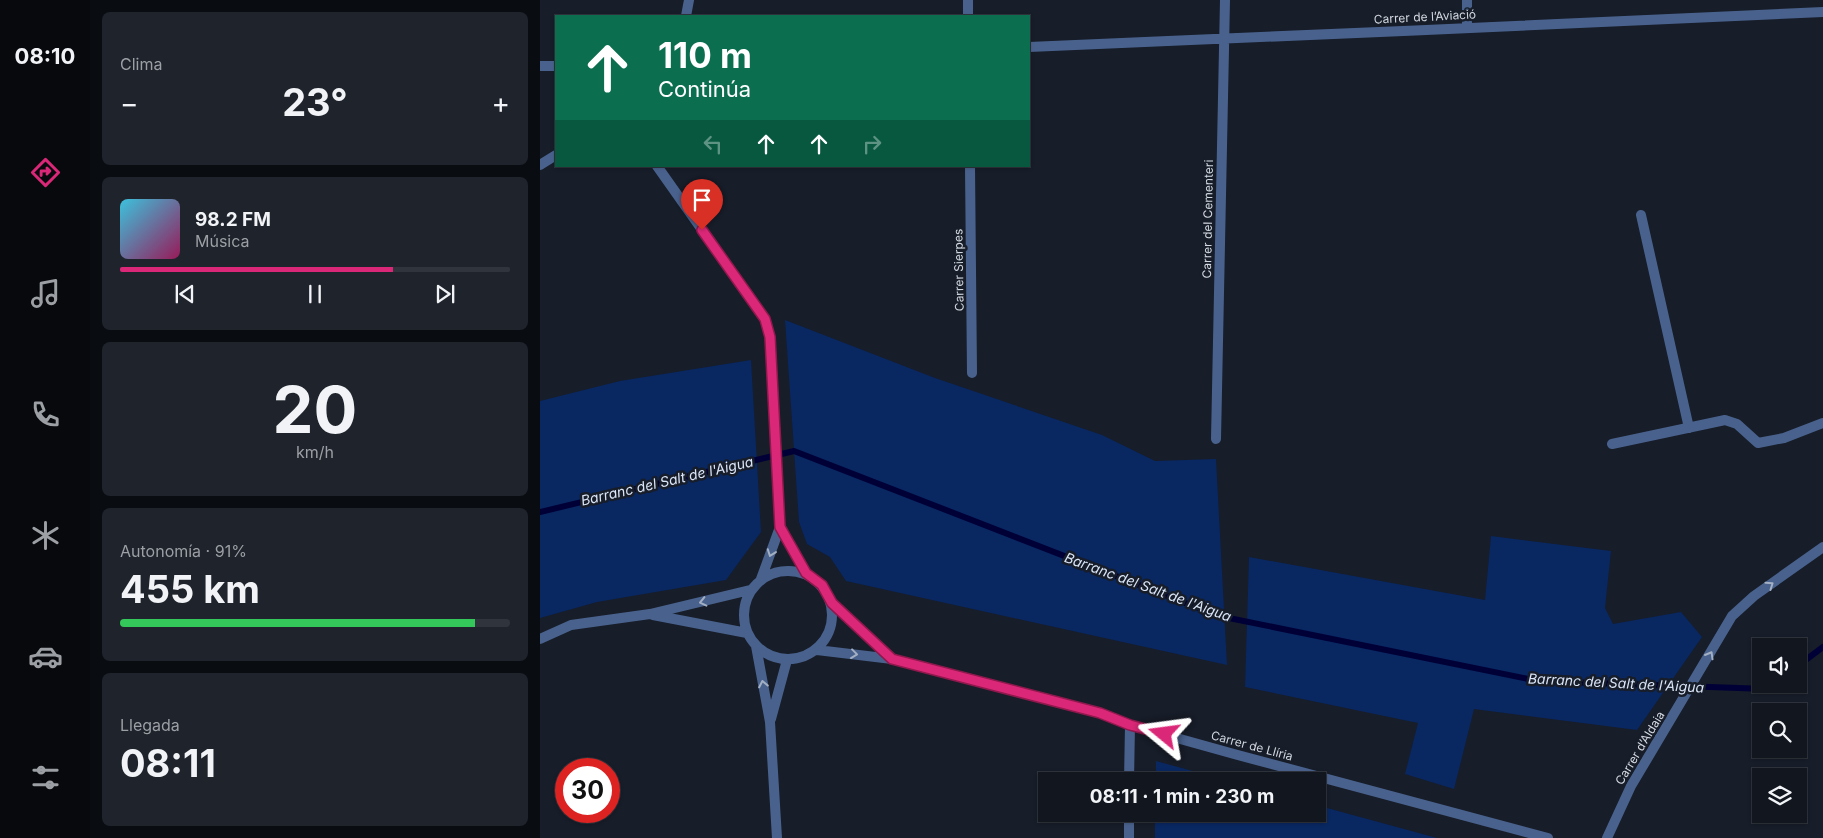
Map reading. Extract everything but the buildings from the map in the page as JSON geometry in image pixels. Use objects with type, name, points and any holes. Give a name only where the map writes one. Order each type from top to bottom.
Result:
[{"type":"street","points":[[686,15],[689,0]]},
{"type":"street","points":[[968,0],[968,15]]},
{"type":"street","name":"Carrer del Cementeri","points":[[1216,439],[1225,0]]},
{"type":"street","points":[[1467,0],[1468,27]]},
{"type":"street","name":"Carrer de l’Aviació","points":[[1030,47],[1225,40],[1468,27],[1823,12]]},
{"type":"street","points":[[540,66],[555,66]]},
{"type":"street","points":[[540,165],[555,155]]},
{"type":"street","points":[[658,167],[765,319],[770,337],[780,527],[761,579]]},
{"type":"street","name":"Carrer Sierpes","points":[[970,167],[972,373]]},
{"type":"street","points":[[1641,215],[1689,428]]},
{"type":"street","points":[[1612,444],[1725,420],[1737,424],[1758,443],[1784,438],[1823,423]]},
{"type":"street","points":[[780,527],[806,573],[822,585],[832,603],[831,629],[817,650],[803,658],[787,660],[770,656],[756,646],[747,633],[744,611],[750,590],[761,579],[783,570],[806,573]]},
{"type":"street","name":"Carrer d’Aldaia","points":[[1606,838],[1631,786],[1732,616],[1754,596],[1823,547]]},
{"type":"street","points":[[540,639],[571,625],[650,614],[750,590]]},
{"type":"street","name":"Carrer de Llíria","points":[[832,603],[892,659]]},
{"type":"street","points":[[650,614],[747,633]]},
{"type":"street","points":[[756,646],[770,722],[778,838]]},
{"type":"street","name":"Carrer de Llíria","points":[[817,650],[892,659],[1100,713],[1130,725],[1548,838]]},
{"type":"street","points":[[770,722],[787,660]]},
{"type":"street","points":[[1129,772],[1130,725]]},
{"type":"street","points":[[1129,822],[1129,838]]},
{"type":"shaded area","points":[[785,320],[935,378],[1102,435],[1155,461],[1216,459],[1227,665],[846,581],[830,557],[807,544],[799,522]]},
{"type":"shaded area","points":[[751,360],[761,532],[726,580],[597,602],[540,618],[540,401],[620,381]]},
{"type":"shaded area","points":[[1491,536],[1611,551],[1605,608],[1613,624],[1681,612],[1702,637],[1637,730],[1474,709],[1454,789],[1405,774],[1418,723],[1245,687],[1249,557],[1485,600]]},
{"type":"shaded area","points":[[1156,761],[1196,772],[1156,772]]},
{"type":"shaded area","points":[[1326,808],[1437,838],[1155,838],[1155,822],[1326,822]]},
{"type":"waterway","name":"Barranc del Salt de l'Aigua","points":[[540,512],[794,451],[1219,616],[1538,681],[1752,688]]},
{"type":"waterway","name":"Barranc del Salt de l'Aigua","points":[[1807,659],[1823,647]]},
{"type":"route","points":[[702,230],[765,319],[770,337],[780,527],[806,573],[822,585],[832,603],[892,659],[1100,713],[1130,725],[1164,734]]}]
